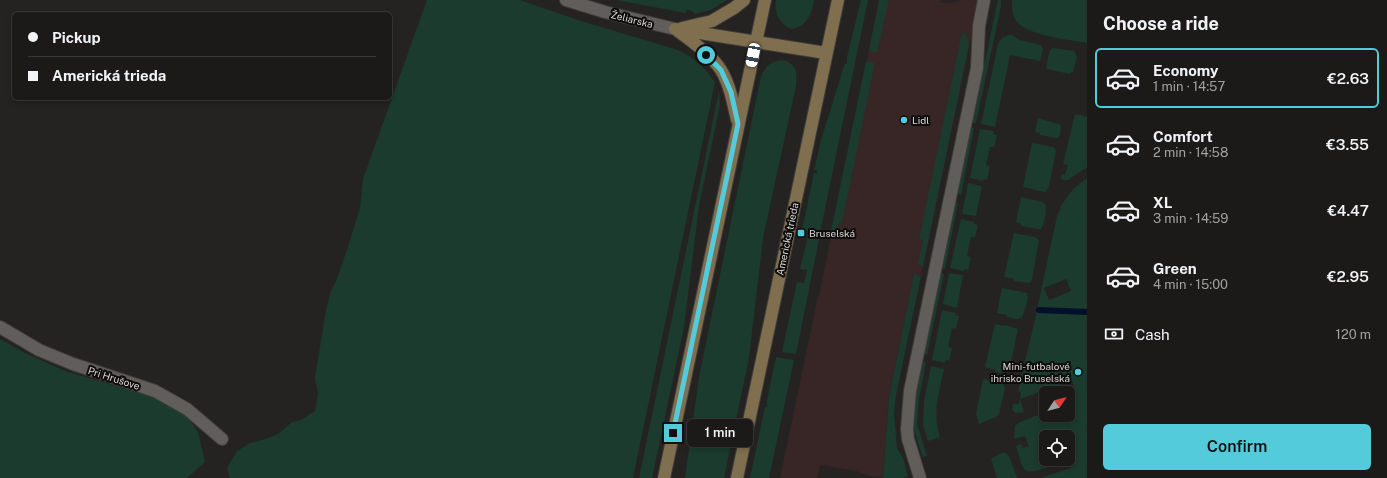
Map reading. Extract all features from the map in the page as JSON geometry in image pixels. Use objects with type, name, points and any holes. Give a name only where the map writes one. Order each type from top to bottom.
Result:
[{"type":"street","name":"Želiarska","points":[[566,0],[605,12],[675,29]]},
{"type":"street","points":[[675,29],[712,21],[734,8],[744,0]]},
{"type":"street","points":[[664,478],[765,0]]},
{"type":"street","name":"Americká trieda","points":[[737,478],[838,0]]},
{"type":"street","points":[[920,478],[908,440],[907,429],[910,391],[977,68],[979,26],[984,0]]},
{"type":"street","points":[[675,29],[826,53]]},
{"type":"street","points":[[675,29],[698,46],[721,70],[731,92],[738,124]]},
{"type":"street","name":"Pri Hrušove","points":[[0,327],[39,350],[73,364],[155,391],[187,409],[222,439]]},
{"type":"shaded area","points":[[879,0],[941,0],[940,3],[943,3],[961,0],[979,0],[921,276],[914,275],[889,397],[883,477],[870,476],[856,471],[820,465],[817,478],[780,478],[819,296]]},
{"type":"green space","points":[[427,0],[520,0],[578,20],[678,50],[699,63],[715,82],[633,478],[230,478],[227,468],[237,451],[250,443],[278,434],[292,422],[301,420],[315,411],[318,393],[315,378],[326,310],[331,291],[347,250],[360,208],[363,179]]},
{"type":"green space","points":[[616,0],[727,0],[711,10],[695,14],[690,10],[686,10],[686,13]]},
{"type":"green space","points":[[776,0],[814,0],[808,19],[796,28],[791,29],[780,21],[776,9]]},
{"type":"green space","points":[[861,0],[868,0],[820,233],[802,230],[814,173],[817,173],[817,170],[814,170],[821,140],[845,63],[847,64],[847,57]]},
{"type":"green space","points":[[879,0],[889,0],[877,53],[869,51]]},
{"type":"green space","points":[[998,0],[1001,0],[1001,6],[976,123],[972,123]]},
{"type":"green space","points":[[1012,0],[1087,0],[1087,43],[1047,36],[1036,33],[1019,25],[1013,12]]},
{"type":"green space","points":[[962,32],[966,34],[969,44],[923,266],[918,264],[923,240],[919,239]]},
{"type":"green space","points":[[1009,35],[1020,40],[1041,45],[1043,50],[1040,61],[1010,55],[995,127],[981,124],[998,44],[1002,38]]},
{"type":"green space","points":[[1052,48],[1074,51],[1077,57],[1073,72],[1070,74],[1046,69],[1049,52]]},
{"type":"green space","points":[[782,60],[791,63],[795,69],[796,86],[763,238],[749,358],[724,478],[685,478],[699,377],[761,76],[769,65]]},
{"type":"green space","points":[[866,61],[875,63],[842,223],[839,222],[836,237],[830,236]]},
{"type":"green space","points":[[719,91],[720,105],[699,206],[684,327],[652,478],[639,478]]},
{"type":"green space","points":[[1075,114],[1087,117],[1087,167],[1068,180],[1063,180],[1061,178],[1061,174],[1065,175],[1068,165],[1063,164]]},
{"type":"green space","points":[[1038,118],[1061,125],[1060,135],[1058,138],[1040,135],[1040,133],[1035,132]]},
{"type":"green space","points":[[971,127],[974,128],[961,195],[957,194]]},
{"type":"green space","points":[[980,129],[994,131],[993,134],[997,135],[994,147],[990,147],[986,165],[990,166],[987,180],[984,179],[983,181],[970,178]]},
{"type":"green space","points":[[1032,143],[1054,147],[1056,151],[1049,187],[1045,192],[1023,187]]},
{"type":"green space","points":[[1087,178],[1087,478],[1040,478],[1071,468],[1070,466],[1075,466],[1075,430],[1039,430],[1039,466],[1048,467],[1039,470],[1028,471],[1024,469],[1016,446],[1021,444],[1023,448],[1029,446],[1025,436],[1014,439],[1015,426],[1020,422],[1039,415],[1039,422],[1075,422],[1075,396],[1077,395],[1072,381],[1058,386],[1039,386],[1039,392],[1020,399],[1024,412],[1016,413],[1012,410],[1013,404],[1019,404],[1021,392],[1018,391],[1060,207],[1073,189]],"holes":[[[1066,279],[1071,291],[1049,300],[1044,288]]]},
{"type":"green space","points":[[968,183],[982,186],[976,216],[962,214]]},
{"type":"green space","points":[[1021,197],[1045,204],[1045,217],[1041,229],[1021,226],[1021,223],[1016,222]]},
{"type":"green space","points":[[955,202],[958,203],[945,269],[940,268]]},
{"type":"green space","points":[[961,219],[974,222],[974,224],[978,225],[975,237],[971,237],[967,256],[971,257],[968,270],[965,269],[964,271],[950,268]]},
{"type":"green space","points":[[1014,233],[1035,237],[1039,240],[1032,280],[1029,283],[1014,281],[1014,279],[1004,277]]},
{"type":"green space","points":[[808,237],[819,239],[796,354],[782,352],[797,282],[804,283],[807,270],[800,269]]},
{"type":"green space","points":[[940,273],[944,274],[927,355],[923,354]]},
{"type":"green space","points":[[949,273],[963,275],[957,308],[943,304]]},
{"type":"green space","points":[[914,274],[921,276],[896,395],[894,413],[897,448],[903,458],[908,476],[904,478],[883,478],[889,397]]},
{"type":"green space","points":[[1002,288],[1027,293],[1028,299],[1022,318],[1016,319],[997,313]]},
{"type":"green space","points":[[942,310],[956,313],[955,315],[959,316],[956,329],[952,328],[948,347],[952,348],[949,361],[946,360],[945,363],[932,360]]},
{"type":"green space","points":[[995,324],[1018,329],[1010,367],[1004,373],[995,372],[995,370],[985,367]]},
{"type":"green space","points":[[0,339],[23,352],[65,371],[150,396],[187,416],[198,432],[205,462],[187,478],[0,478]]},
{"type":"green space","points":[[776,357],[794,360],[769,478],[750,478],[765,407],[767,407],[767,400]]},
{"type":"green space","points":[[921,362],[926,362],[919,400],[917,424],[927,456],[923,457],[913,424],[914,398]]},
{"type":"green space","points":[[931,366],[944,369],[936,411],[940,437],[928,441],[923,425],[924,401]]},
{"type":"green space","points":[[983,379],[1001,382],[1005,388],[999,414],[996,417],[979,424],[976,414]]},
{"type":"green space","points":[[1002,453],[1006,453],[1010,458],[1017,478],[997,478],[991,459]]},
{"type":"waterway","points":[[1039,310],[1087,312]]},
{"type":"place","name":"Lidl","points":[[904,120]]},
{"type":"place","name":"Bruselská","points":[[801,233]]},
{"type":"place","name":"Mini-futbalové ihrisko Bruselská","points":[[1078,372]]},
{"type":"route","points":[[673,433],[738,124],[731,92],[721,70],[706,55]]}]
